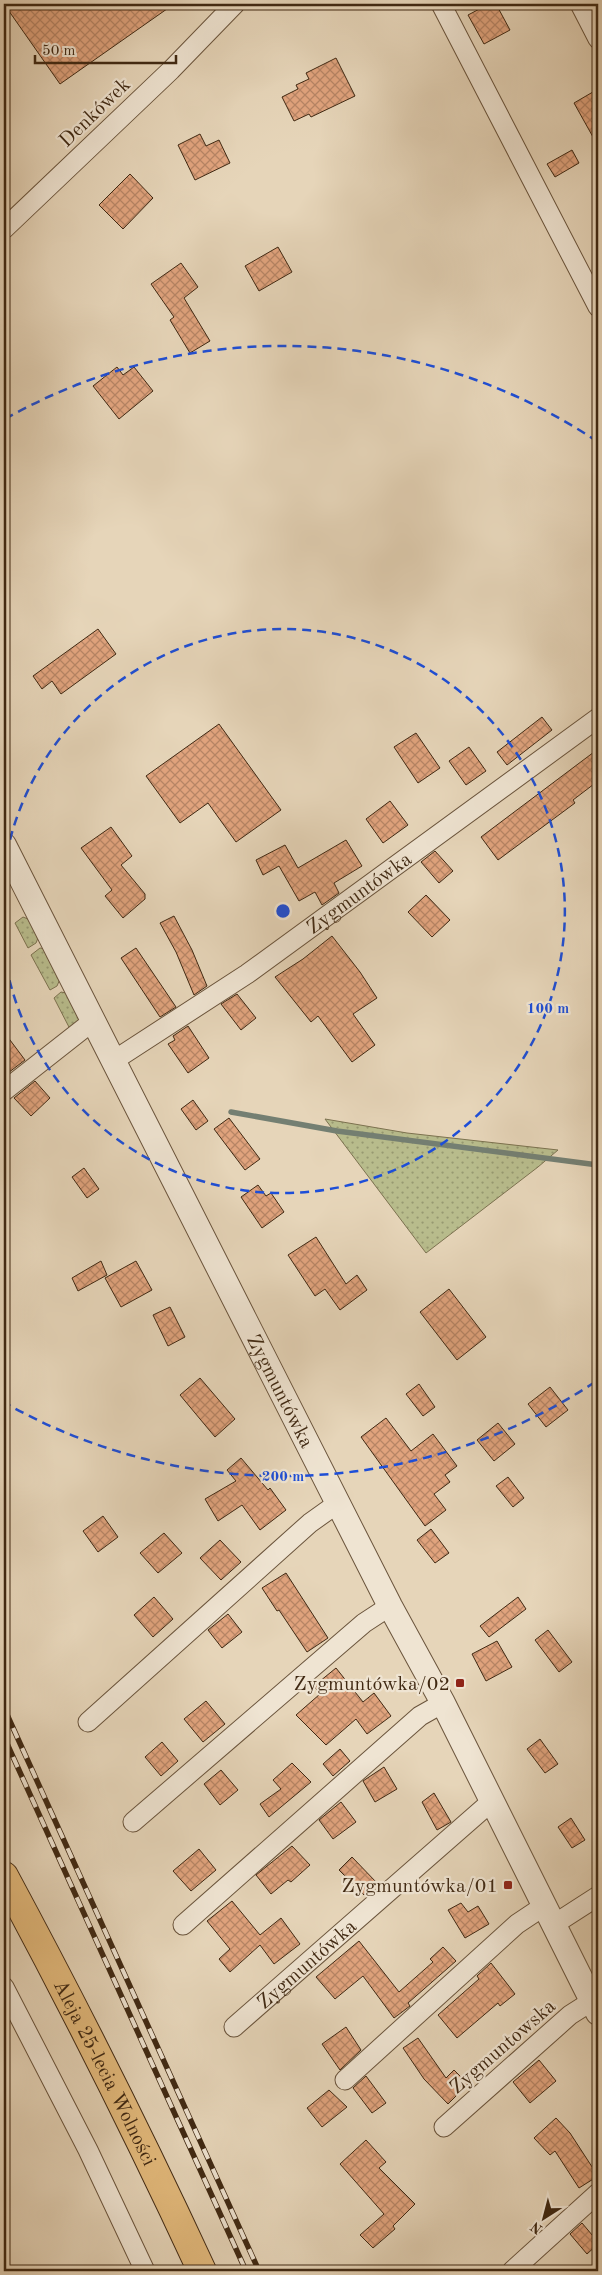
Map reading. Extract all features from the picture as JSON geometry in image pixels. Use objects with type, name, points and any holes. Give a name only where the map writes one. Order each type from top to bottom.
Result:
[{"type":"main road","name":"Aleja 25-lecia Wolności","points":[[4,1876],[70,1998],[143,2144],[202,2271]]},
{"type":"street","name":"Denkówek","points":[[4,229],[172,70],[235,4]]},
{"type":"street","points":[[441,4],[598,308]]},
{"type":"street","points":[[580,4],[598,39]]},
{"type":"street","name":"Zygmuntówka","points":[[113,1061],[248,974],[598,718]]},
{"type":"street","name":"Zygmuntówka","points":[[4,845],[390,1606],[443,1703],[595,2007]]},
{"type":"street","points":[[4,1092],[93,1021]]},
{"type":"street","points":[[88,1722],[320,1515],[338,1503]]},
{"type":"street","points":[[133,1822],[364,1623],[390,1606]]},
{"type":"street","points":[[183,1925],[420,1716],[443,1703]]},
{"type":"street","name":"Zygmuntówka","points":[[234,2027],[492,1801]]},
{"type":"street","points":[[344,2080],[517,1924],[549,1916],[598,1896]]},
{"type":"street","points":[[4,1987],[88,2150],[144,2271]]},
{"type":"street","name":"Zygmuntowska","points":[[444,2127],[570,2015],[595,2007]]},
{"type":"street","points":[[512,2271],[598,2193]]},
{"type":"green space","points":[[23,917],[28,919],[38,938],[36,943],[28,948],[15,923]]},
{"type":"green space","points":[[40,948],[45,949],[60,979],[57,986],[50,990],[31,955]]},
{"type":"green space","points":[[61,992],[66,993],[80,1021],[70,1029],[54,998]]},
{"type":"green space","points":[[325,1119],[407,1133],[558,1150],[426,1253]]},
{"type":"building","points":[[4,4],[174,4],[60,84]]},
{"type":"building","points":[[489,4],[496,4],[510,30],[484,44],[468,15]]},
{"type":"building","points":[[336,58],[355,96],[311,117],[309,114],[294,121],[282,97],[298,89],[296,85],[309,79],[306,73]]},
{"type":"building","points":[[598,89],[598,146],[574,103]]},
{"type":"building","points":[[200,134],[206,146],[219,140],[230,163],[195,180],[178,145]]},
{"type":"building","points":[[572,150],[579,163],[555,177],[547,164]]},
{"type":"building","points":[[130,174],[153,198],[123,229],[99,205]]},
{"type":"building","points":[[278,247],[292,272],[259,291],[245,266]]},
{"type":"building","points":[[181,263],[198,287],[184,298],[210,341],[190,353],[170,320],[174,317],[151,284]]},
{"type":"building","points":[[117,367],[123,375],[134,367],[153,391],[119,419],[93,386]]},
{"type":"building","points":[[98,629],[116,654],[61,694],[52,681],[42,689],[33,676]]},
{"type":"building","points":[[542,717],[552,730],[507,765],[497,752]]},
{"type":"building","points":[[219,724],[281,810],[236,842],[208,803],[180,823],[146,776]]},
{"type":"building","points":[[416,733],[440,768],[418,783],[394,747]]},
{"type":"building","points":[[469,747],[486,771],[466,785],[449,761]]},
{"type":"building","points":[[598,749],[598,781],[573,800],[575,803],[498,860],[481,837]]},
{"type":"building","points":[[390,801],[408,825],[383,843],[366,819]]},
{"type":"building","points":[[111,827],[132,856],[121,865],[145,894],[145,899],[123,918],[105,896],[112,890],[81,848]]},
{"type":"building","points":[[346,840],[362,866],[334,883],[339,893],[322,905],[315,892],[299,901],[279,866],[263,875],[256,860],[285,845],[298,868]]},
{"type":"building","points":[[435,851],[453,871],[439,883],[421,862]]},
{"type":"building","points":[[426,895],[450,920],[432,937],[408,912]]},
{"type":"building","points":[[174,916],[192,950],[207,986],[194,995],[176,952],[160,923]]},
{"type":"building","points":[[332,936],[360,972],[377,998],[353,1014],[375,1045],[352,1062],[318,1016],[311,1022],[275,977],[303,959]]},
{"type":"building","points":[[136,948],[176,1007],[160,1017],[121,958]]},
{"type":"building","points":[[237,994],[256,1018],[241,1030],[221,1004]]},
{"type":"building","points":[[188,1026],[209,1058],[188,1073],[168,1044],[175,1040],[173,1036]]},
{"type":"building","points":[[4,1032],[25,1060],[4,1076]]},
{"type":"building","points":[[35,1081],[50,1098],[31,1116],[14,1098]]},
{"type":"building","points":[[193,1100],[208,1121],[196,1130],[181,1109]]},
{"type":"building","points":[[229,1118],[260,1159],[245,1170],[214,1129]]},
{"type":"building","points":[[84,1168],[99,1189],[87,1198],[72,1177]]},
{"type":"building","points":[[258,1185],[266,1196],[271,1193],[284,1212],[262,1228],[241,1197]]},
{"type":"building","points":[[316,1237],[346,1284],[357,1275],[367,1290],[340,1310],[325,1289],[315,1296],[288,1255]]},
{"type":"building","points":[[101,1261],[107,1275],[78,1291],[72,1278]]},
{"type":"building","points":[[136,1261],[152,1290],[121,1307],[105,1278]]},
{"type":"building","points":[[449,1289],[486,1337],[457,1360],[420,1312]]},
{"type":"building","points":[[170,1307],[185,1337],[168,1346],[153,1315]]},
{"type":"building","points":[[200,1378],[235,1419],[215,1437],[180,1395]]},
{"type":"building","points":[[419,1384],[435,1407],[423,1416],[406,1394]]},
{"type":"building","points":[[550,1387],[568,1410],[546,1427],[528,1404]]},
{"type":"building","points":[[386,1418],[411,1451],[433,1434],[457,1466],[445,1475],[450,1482],[434,1494],[446,1510],[425,1526],[361,1437]]},
{"type":"building","points":[[498,1423],[515,1444],[494,1461],[477,1440]]},
{"type":"building","points":[[241,1458],[268,1490],[270,1488],[286,1510],[260,1530],[242,1505],[218,1521],[205,1499],[236,1481],[227,1470]]},
{"type":"building","points":[[508,1477],[524,1498],[513,1507],[496,1486]]},
{"type":"building","points":[[103,1516],[118,1537],[98,1552],[83,1531]]},
{"type":"building","points":[[431,1529],[449,1553],[435,1563],[417,1540]]},
{"type":"building","points":[[164,1533],[182,1553],[158,1573],[140,1553]]},
{"type":"building","points":[[220,1540],[241,1562],[221,1580],[200,1558]]},
{"type":"building","points":[[286,1573],[328,1638],[307,1652],[262,1588]]},
{"type":"building","points":[[154,1597],[173,1619],[153,1637],[134,1615]]},
{"type":"building","points":[[518,1597],[526,1609],[489,1637],[480,1626]]},
{"type":"building","points":[[228,1614],[242,1632],[222,1648],[208,1630]]},
{"type":"building","points":[[548,1630],[572,1662],[559,1672],[535,1640]]},
{"type":"building","points":[[497,1641],[512,1667],[486,1681],[472,1654]]},
{"type":"building","points":[[336,1668],[363,1702],[374,1693],[391,1716],[367,1734],[356,1719],[326,1745],[296,1715],[320,1694],[314,1686]]},
{"type":"building","points":[[206,1701],[225,1724],[203,1742],[184,1719]]},
{"type":"building","points":[[540,1739],[558,1764],[545,1773],[527,1749]]},
{"type":"building","points":[[162,1742],[178,1761],[161,1776],[145,1757]]},
{"type":"building","points":[[340,1749],[350,1761],[333,1776],[323,1764]]},
{"type":"building","points":[[292,1763],[311,1782],[269,1817],[260,1804],[281,1789],[273,1780]]},
{"type":"building","points":[[384,1767],[397,1789],[375,1802],[363,1781]]},
{"type":"building","points":[[221,1770],[238,1790],[220,1805],[204,1784]]},
{"type":"building","points":[[434,1793],[451,1822],[437,1830],[422,1802]]},
{"type":"building","points":[[341,1802],[356,1822],[333,1839],[319,1820]]},
{"type":"building","points":[[571,1818],[585,1840],[572,1848],[558,1827]]},
{"type":"building","points":[[292,1846],[310,1865],[291,1882],[288,1880],[271,1894],[256,1875]]},
{"type":"building","points":[[199,1849],[216,1870],[191,1891],[173,1871]]},
{"type":"building","points":[[352,1857],[377,1883],[364,1895],[339,1870]]},
{"type":"building","points":[[232,1901],[260,1935],[281,1918],[300,1944],[274,1964],[260,1945],[230,1972],[219,1959],[230,1949],[207,1921]]},
{"type":"building","points":[[461,1903],[468,1912],[478,1906],[489,1924],[465,1938],[448,1910]]},
{"type":"building","points":[[359,1941],[399,1992],[433,1962],[430,1959],[443,1947],[456,1961],[408,2003],[410,2006],[394,2018],[363,1976],[335,1999],[316,1977]]},
{"type":"building","points":[[491,1963],[515,1994],[500,2006],[498,2003],[457,2038],[438,2015],[479,1979],[477,1976]]},
{"type":"building","points":[[346,2027],[361,2050],[340,2070],[322,2044]]},
{"type":"building","points":[[418,2038],[446,2078],[454,2070],[468,2084],[448,2104],[424,2079],[403,2048]]},
{"type":"building","points":[[539,2060],[556,2081],[530,2103],[513,2082]]},
{"type":"building","points":[[366,2076],[386,2103],[372,2113],[353,2088]]},
{"type":"building","points":[[329,2090],[347,2107],[322,2127],[307,2108]]},
{"type":"building","points":[[556,2118],[570,2133],[598,2176],[579,2188],[555,2151],[550,2155],[534,2138]]},
{"type":"building","points":[[366,2140],[386,2162],[379,2168],[415,2204],[393,2226],[395,2229],[373,2248],[360,2235],[384,2214],[340,2164]]},
{"type":"building","points":[[582,2223],[598,2242],[587,2254],[570,2234]]},
{"type":"waterway","points":[[231,1112],[337,1131],[598,1165]]},
{"type":"railway","points":[[4,1708],[259,2271]]},
{"type":"railway","points":[[4,1737],[246,2271]]},
{"type":"place","name":"Zygmuntówka/02","points":[[460,1683]]},
{"type":"place","name":"Zygmuntówka/01","points":[[508,1885]]}]
